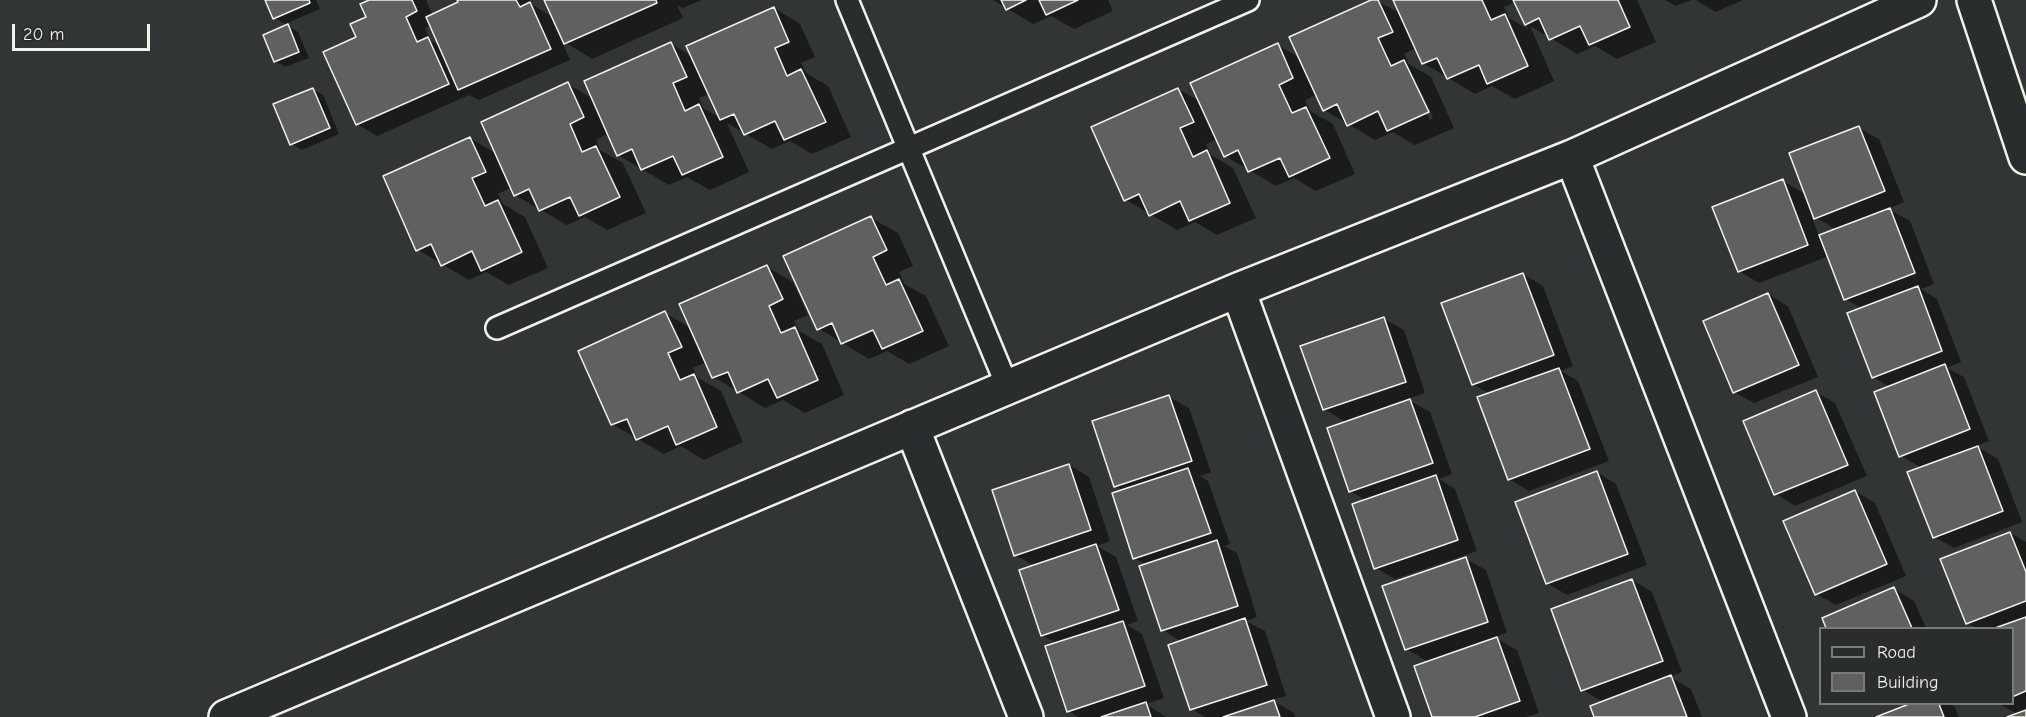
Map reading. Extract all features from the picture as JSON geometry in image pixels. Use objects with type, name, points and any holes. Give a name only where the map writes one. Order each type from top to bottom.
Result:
[{"type":"street","points":[[226,717],[1238,290],[1572,157],[1919,0]]},
{"type":"street","points":[[1974,0],[2026,157]]},
{"type":"street","points":[[1572,157],[1790,717]]},
{"type":"street","points":[[1238,290],[1393,717]]},
{"type":"street","points":[[912,427],[1026,717]]},
{"type":"lane","points":[[847,0],[1008,388]]},
{"type":"lane","points":[[498,328],[1248,0]]},
{"type":"building","points":[[265,0],[309,0],[310,3],[273,19]]},
{"type":"building","points":[[369,0],[412,0],[417,11],[406,17],[417,42],[428,37],[449,84],[356,125],[323,52],[356,37],[350,24],[366,17],[360,4]]},
{"type":"building","points":[[457,0],[516,0],[520,7],[530,2],[551,49],[458,90],[426,17],[458,2]]},
{"type":"building","points":[[544,0],[656,0],[657,3],[564,44]]},
{"type":"building","points":[[1001,0],[1026,0],[1006,10]]},
{"type":"building","points":[[1039,0],[1078,0],[1046,15]]},
{"type":"building","points":[[1371,0],[1378,0],[1393,32],[1378,38],[1391,66],[1404,60],[1429,112],[1387,131],[1378,111],[1347,126],[1337,104],[1323,111],[1289,37]]},
{"type":"building","points":[[1393,0],[1482,0],[1491,20],[1505,14],[1528,66],[1487,84],[1479,65],[1447,79],[1437,58],[1422,64]]},
{"type":"building","points":[[1513,0],[1618,0],[1630,27],[1589,45],[1580,26],[1549,40],[1539,18],[1525,25]]},
{"type":"building","points":[[774,7],[789,42],[775,48],[787,76],[801,69],[826,122],[784,140],[775,121],[744,135],[734,114],[720,120],[686,46]]},
{"type":"building","points":[[288,24],[299,52],[274,62],[263,35]]},
{"type":"building","points":[[671,42],[687,77],[673,83],[685,111],[699,104],[723,157],[682,175],[673,156],[641,170],[632,149],[617,156],[584,81]]},
{"type":"building","points":[[1278,43],[1293,78],[1279,85],[1292,113],[1306,107],[1330,158],[1289,177],[1280,158],[1248,172],[1238,150],[1224,157],[1190,83]]},
{"type":"building","points":[[568,82],[584,117],[570,124],[582,152],[596,146],[620,197],[579,216],[570,197],[539,211],[529,189],[514,196],[481,122]]},
{"type":"building","points":[[313,88],[330,128],[290,145],[273,104]]},
{"type":"building","points":[[1178,88],[1194,122],[1180,128],[1193,157],[1207,150],[1230,203],[1189,221],[1180,201],[1149,216],[1139,194],[1124,201],[1091,127]]},
{"type":"building","points":[[1859,126],[1885,191],[1814,219],[1789,153]]},
{"type":"building","points":[[470,137],[486,172],[472,178],[485,206],[498,200],[522,252],[481,271],[472,251],[441,266],[431,244],[416,251],[383,176]]},
{"type":"building","points":[[1783,179],[1808,245],[1738,272],[1712,207]]},
{"type":"building","points":[[1890,208],[1915,273],[1844,300],[1819,235]]},
{"type":"building","points":[[871,216],[887,250],[873,257],[886,285],[899,279],[923,331],[882,349],[873,330],[841,344],[832,323],[817,330],[783,256]]},
{"type":"building","points":[[767,265],[783,299],[769,306],[781,333],[795,327],[818,380],[777,398],[768,379],[737,393],[728,372],[712,378],[679,304]]},
{"type":"building","points":[[1523,273],[1554,355],[1472,385],[1441,303]]},
{"type":"building","points":[[1918,286],[1942,351],[1872,378],[1847,313]]},
{"type":"building","points":[[1768,293],[1799,365],[1733,393],[1703,321]]},
{"type":"building","points":[[665,311],[682,347],[668,353],[680,380],[694,374],[717,427],[676,445],[668,426],[636,440],[627,419],[611,425],[578,351]]},
{"type":"building","points":[[1384,317],[1406,382],[1323,410],[1300,346]]},
{"type":"building","points":[[1945,364],[1970,429],[1899,457],[1874,392]]},
{"type":"building","points":[[1559,368],[1590,449],[1508,480],[1477,397]]},
{"type":"building","points":[[1816,390],[1848,465],[1774,495],[1743,421]]},
{"type":"building","points":[[1169,395],[1192,461],[1114,487],[1092,421]]},
{"type":"building","points":[[1410,399],[1433,463],[1349,492],[1327,428]]},
{"type":"building","points":[[1978,446],[2003,511],[1933,538],[1907,472]]},
{"type":"building","points":[[1069,464],[1091,530],[1014,556],[992,490]]},
{"type":"building","points":[[1188,468],[1211,533],[1133,559],[1112,493]]},
{"type":"building","points":[[1597,471],[1628,554],[1546,584],[1515,502]]},
{"type":"building","points":[[1436,475],[1458,540],[1374,569],[1352,504]]},
{"type":"building","points":[[1855,490],[1887,564],[1815,595],[1783,521]]},
{"type":"building","points":[[2010,532],[2026,572],[2026,601],[1966,624],[1940,559]]},
{"type":"building","points":[[1217,540],[1238,606],[1161,631],[1139,566]]},
{"type":"building","points":[[1096,544],[1119,610],[1041,636],[1019,570]]},
{"type":"building","points":[[1466,557],[1488,622],[1405,650],[1382,586]]},
{"type":"building","points":[[1632,579],[1663,661],[1581,691],[1551,609]]},
{"type":"building","points":[[1894,587],[1912,627],[1826,627],[1822,618]]},
{"type":"building","points":[[2026,617],[2026,691],[2014,696],[2014,627],[1998,627]]},
{"type":"building","points":[[1245,618],[1267,685],[1190,710],[1168,645]]},
{"type":"building","points":[[1123,621],[1145,686],[1067,712],[1045,646]]},
{"type":"building","points":[[1497,637],[1520,701],[1475,717],[1432,717],[1414,666]]},
{"type":"building","points":[[1671,675],[1687,717],[1594,717],[1590,706]]},
{"type":"building","points":[[1274,700],[1280,717],[1223,717]]},
{"type":"building","points":[[1146,702],[1151,717],[1101,717]]},
{"type":"building","points":[[1906,705],[1939,705],[1944,717],[1876,717]]},
{"type":"building","points":[[2026,710],[2026,717],[2007,717]]}]
